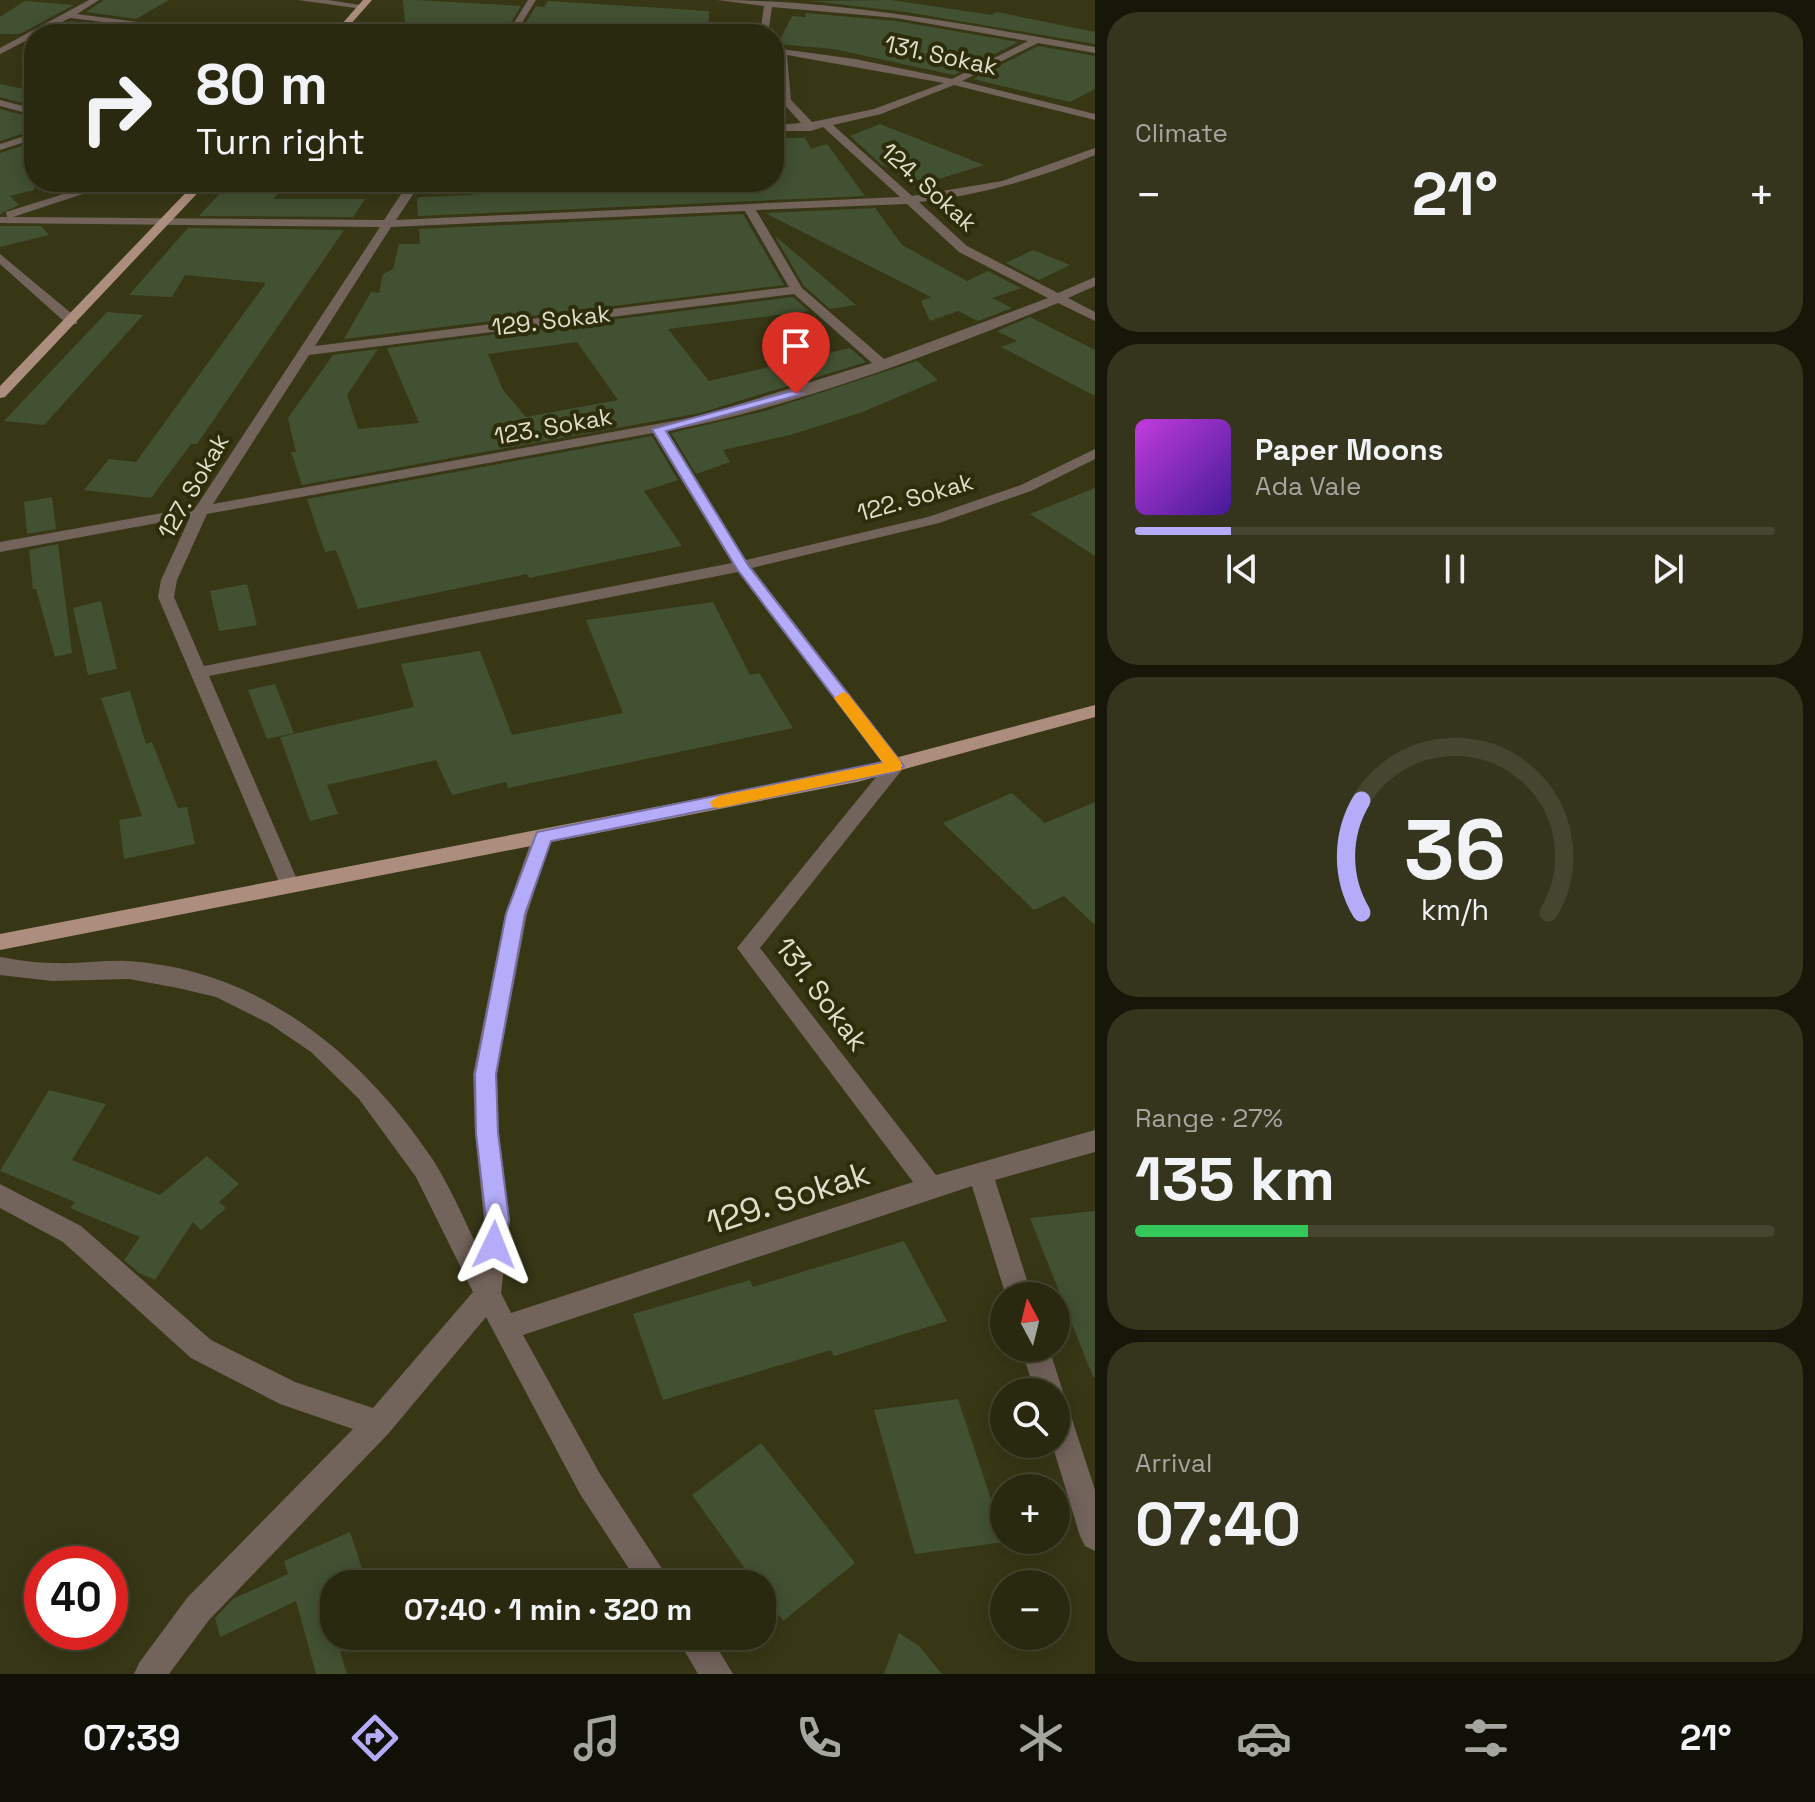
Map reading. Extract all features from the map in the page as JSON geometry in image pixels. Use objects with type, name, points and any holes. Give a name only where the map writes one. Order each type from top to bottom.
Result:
[{"type":"main road","points":[[346,24],[366,3]]},
{"type":"main road","points":[[0,394],[193,192]]},
{"type":"main road","points":[[0,942],[895,766],[1095,711]]},
{"type":"street","points":[[56,24],[95,0]]},
{"type":"street","points":[[302,0],[366,3]]},
{"type":"street","points":[[517,24],[532,0]]},
{"type":"street","points":[[721,0],[896,15],[1095,50]]},
{"type":"street","points":[[765,24],[768,2]]},
{"type":"street","points":[[71,16],[139,24]]},
{"type":"street","points":[[3,48],[24,39]]},
{"type":"street","points":[[784,128],[811,128],[957,83],[1038,39]]},
{"type":"street","points":[[3,48],[22,50]]},
{"type":"street","name":"131. Sokak","points":[[784,53],[957,83],[1095,117]]},
{"type":"street","points":[[784,89],[786,101],[811,128]]},
{"type":"street","points":[[0,103],[24,109]]},
{"type":"street","name":"124. Sokak","points":[[826,124],[963,249],[1095,317]]},
{"type":"street","points":[[0,147],[24,139]]},
{"type":"street","points":[[0,219],[388,224],[910,200],[941,197],[1026,178],[1095,151]]},
{"type":"street","points":[[0,219],[82,192]]},
{"type":"street","name":"127. Sokak","points":[[289,884],[166,597],[169,580],[202,509],[409,192]]},
{"type":"street","points":[[749,208],[797,290],[882,364]]},
{"type":"street","points":[[0,258],[72,321]]},
{"type":"street","name":"123. Sokak","points":[[0,547],[658,429],[796,394],[1059,299],[1095,281]]},
{"type":"street","name":"129. Sokak","points":[[306,351],[797,290]]},
{"type":"street","points":[[658,429],[742,566],[895,766]]},
{"type":"street","name":"122. Sokak","points":[[198,673],[742,566],[933,520],[1026,488],[1095,453]]},
{"type":"street","name":"131. Sokak","points":[[895,766],[748,948],[931,1187]]},
{"type":"street","points":[[150,1674],[198,1609],[378,1424],[488,1295],[497,1220],[487,1133],[485,1074],[516,914],[543,836]]},
{"type":"street","points":[[3,968],[52,972],[129,970],[178,979],[221,990],[278,1018],[319,1045],[367,1092],[425,1169],[505,1328],[590,1484],[648,1570]]},
{"type":"street","name":"129. Sokak","points":[[505,1328],[931,1187],[1095,1141]]},
{"type":"street","points":[[980,1173],[1015,1282]]},
{"type":"street","points":[[0,1195],[72,1234],[201,1349],[290,1394],[378,1424]]},
{"type":"street","points":[[1070,1457],[1095,1536]]},
{"type":"street","points":[[701,1650],[717,1674]]},
{"type":"building","points":[[104,0],[169,0],[136,19],[86,12]]},
{"type":"building","points":[[403,0],[521,6],[510,24],[405,24]]},
{"type":"building","points":[[891,0],[992,15],[997,12],[1095,32],[1095,44],[906,12],[812,1]]},
{"type":"building","points":[[25,1],[74,5],[39,24],[24,24],[24,32],[20,34],[0,34],[0,17]]},
{"type":"building","points":[[548,1],[709,11],[708,24],[525,24],[536,6],[544,7]]},
{"type":"building","points":[[806,13],[896,21],[1018,42],[954,75],[833,49],[784,45],[784,32],[792,16],[805,17]]},
{"type":"building","points":[[71,21],[96,24],[65,24]]},
{"type":"building","points":[[1038,46],[1095,56],[1095,89],[1070,102],[973,79]]},
{"type":"building","points":[[0,84],[24,89],[24,103],[0,97]]},
{"type":"building","points":[[0,109],[24,115],[24,133],[0,141]]},
{"type":"building","points":[[880,124],[984,165],[926,183],[882,165],[850,136]]},
{"type":"building","points":[[784,138],[805,138],[811,149],[827,144],[865,196],[418,216],[417,199],[420,197],[473,195],[473,192],[784,192]]},
{"type":"building","points":[[24,145],[26,192],[10,196],[19,205],[0,214],[0,153]]},
{"type":"building","points":[[221,192],[279,192],[273,199],[365,199],[353,217],[199,216]]},
{"type":"building","points":[[875,208],[902,245],[967,281],[988,271],[1021,288],[992,298],[1012,308],[978,321],[958,311],[930,321],[921,301],[931,297],[765,213]]},
{"type":"building","points":[[743,214],[784,285],[344,339],[371,292],[379,293],[383,274],[393,269],[399,244],[420,244],[419,229]]},
{"type":"building","points":[[0,226],[41,226],[49,235],[0,247]]},
{"type":"building","points":[[188,228],[344,230],[197,444],[191,444],[151,498],[84,490],[109,459],[136,462],[266,283],[185,275],[172,297],[129,295]]},
{"type":"building","points":[[774,235],[856,305],[830,309],[804,286]]},
{"type":"building","points":[[1033,250],[1070,265],[1039,280],[1006,263]]},
{"type":"building","points":[[793,297],[809,311],[668,329],[709,381],[850,348],[866,362],[700,413],[302,485],[291,452],[296,452],[288,418],[333,355],[378,349],[347,395],[358,429],[419,423],[387,348]],"holes":[[[577,342],[618,400],[526,417],[503,390],[488,354]]]},
{"type":"building","points":[[107,312],[143,315],[44,425],[4,421]]},
{"type":"building","points":[[1030,317],[1095,350],[1095,396],[1001,347],[1017,341],[997,331]]},
{"type":"building","points":[[917,361],[938,380],[860,413],[790,435],[723,450],[730,462],[696,474],[671,433],[765,411]]},
{"type":"building","points":[[652,436],[678,480],[644,491],[682,546],[529,578],[527,574],[358,609],[336,550],[325,552],[307,499]]},
{"type":"building","points":[[1095,488],[1095,556],[1030,514]]},
{"type":"building","points":[[52,497],[56,529],[27,534],[24,502]]},
{"type":"building","points":[[58,544],[72,653],[55,657],[36,589],[33,589],[29,550]]},
{"type":"building","points":[[247,584],[257,625],[219,631],[210,591]]},
{"type":"building","points":[[101,601],[117,669],[88,675],[73,608]]},
{"type":"building","points":[[713,602],[750,675],[759,673],[793,728],[508,788],[506,782],[452,795],[436,760],[327,785],[338,814],[310,821],[280,737],[414,707],[401,664],[480,651],[512,735],[623,713],[586,620]]},
{"type":"building","points":[[275,684],[294,733],[267,739],[248,690]]},
{"type":"building","points":[[130,691],[146,744],[152,742],[178,808],[187,807],[195,844],[124,859],[119,820],[142,816],[101,698]]},
{"type":"building","points":[[1012,793],[1045,823],[1095,802],[1095,925],[1064,896],[1034,910],[943,823]]},
{"type":"building","points":[[49,1090],[106,1104],[72,1160],[160,1195],[207,1156],[239,1184],[219,1202],[226,1208],[201,1230],[193,1222],[155,1280],[139,1273],[124,1260],[140,1237],[70,1208],[75,1202],[0,1171]]},
{"type":"building","points":[[1095,1211],[1095,1377],[1070,1319],[1070,1282],[1055,1282],[1030,1218]]},
{"type":"building","points":[[904,1241],[947,1321],[834,1356],[831,1350],[663,1400],[633,1314],[750,1280],[753,1287]]},
{"type":"building","points":[[958,1399],[990,1496],[990,1544],[915,1554],[874,1410]]},
{"type":"building","points":[[761,1443],[855,1563],[783,1621],[776,1611],[776,1570],[746,1570],[692,1495]]},
{"type":"building","points":[[350,1532],[362,1570],[320,1570],[320,1650],[344,1650],[340,1652],[347,1674],[316,1674],[296,1601],[220,1637],[215,1618],[233,1599],[288,1574],[284,1561]]},
{"type":"building","points":[[899,1633],[919,1646],[942,1674],[884,1674]]},
{"type":"slow traffic","points":[[719,802],[895,766],[843,698]]},
{"type":"route","points":[[494,1245],[497,1220],[487,1133],[485,1074],[496,1002],[516,914],[543,836],[895,766],[742,566],[658,429],[796,394]]}]
